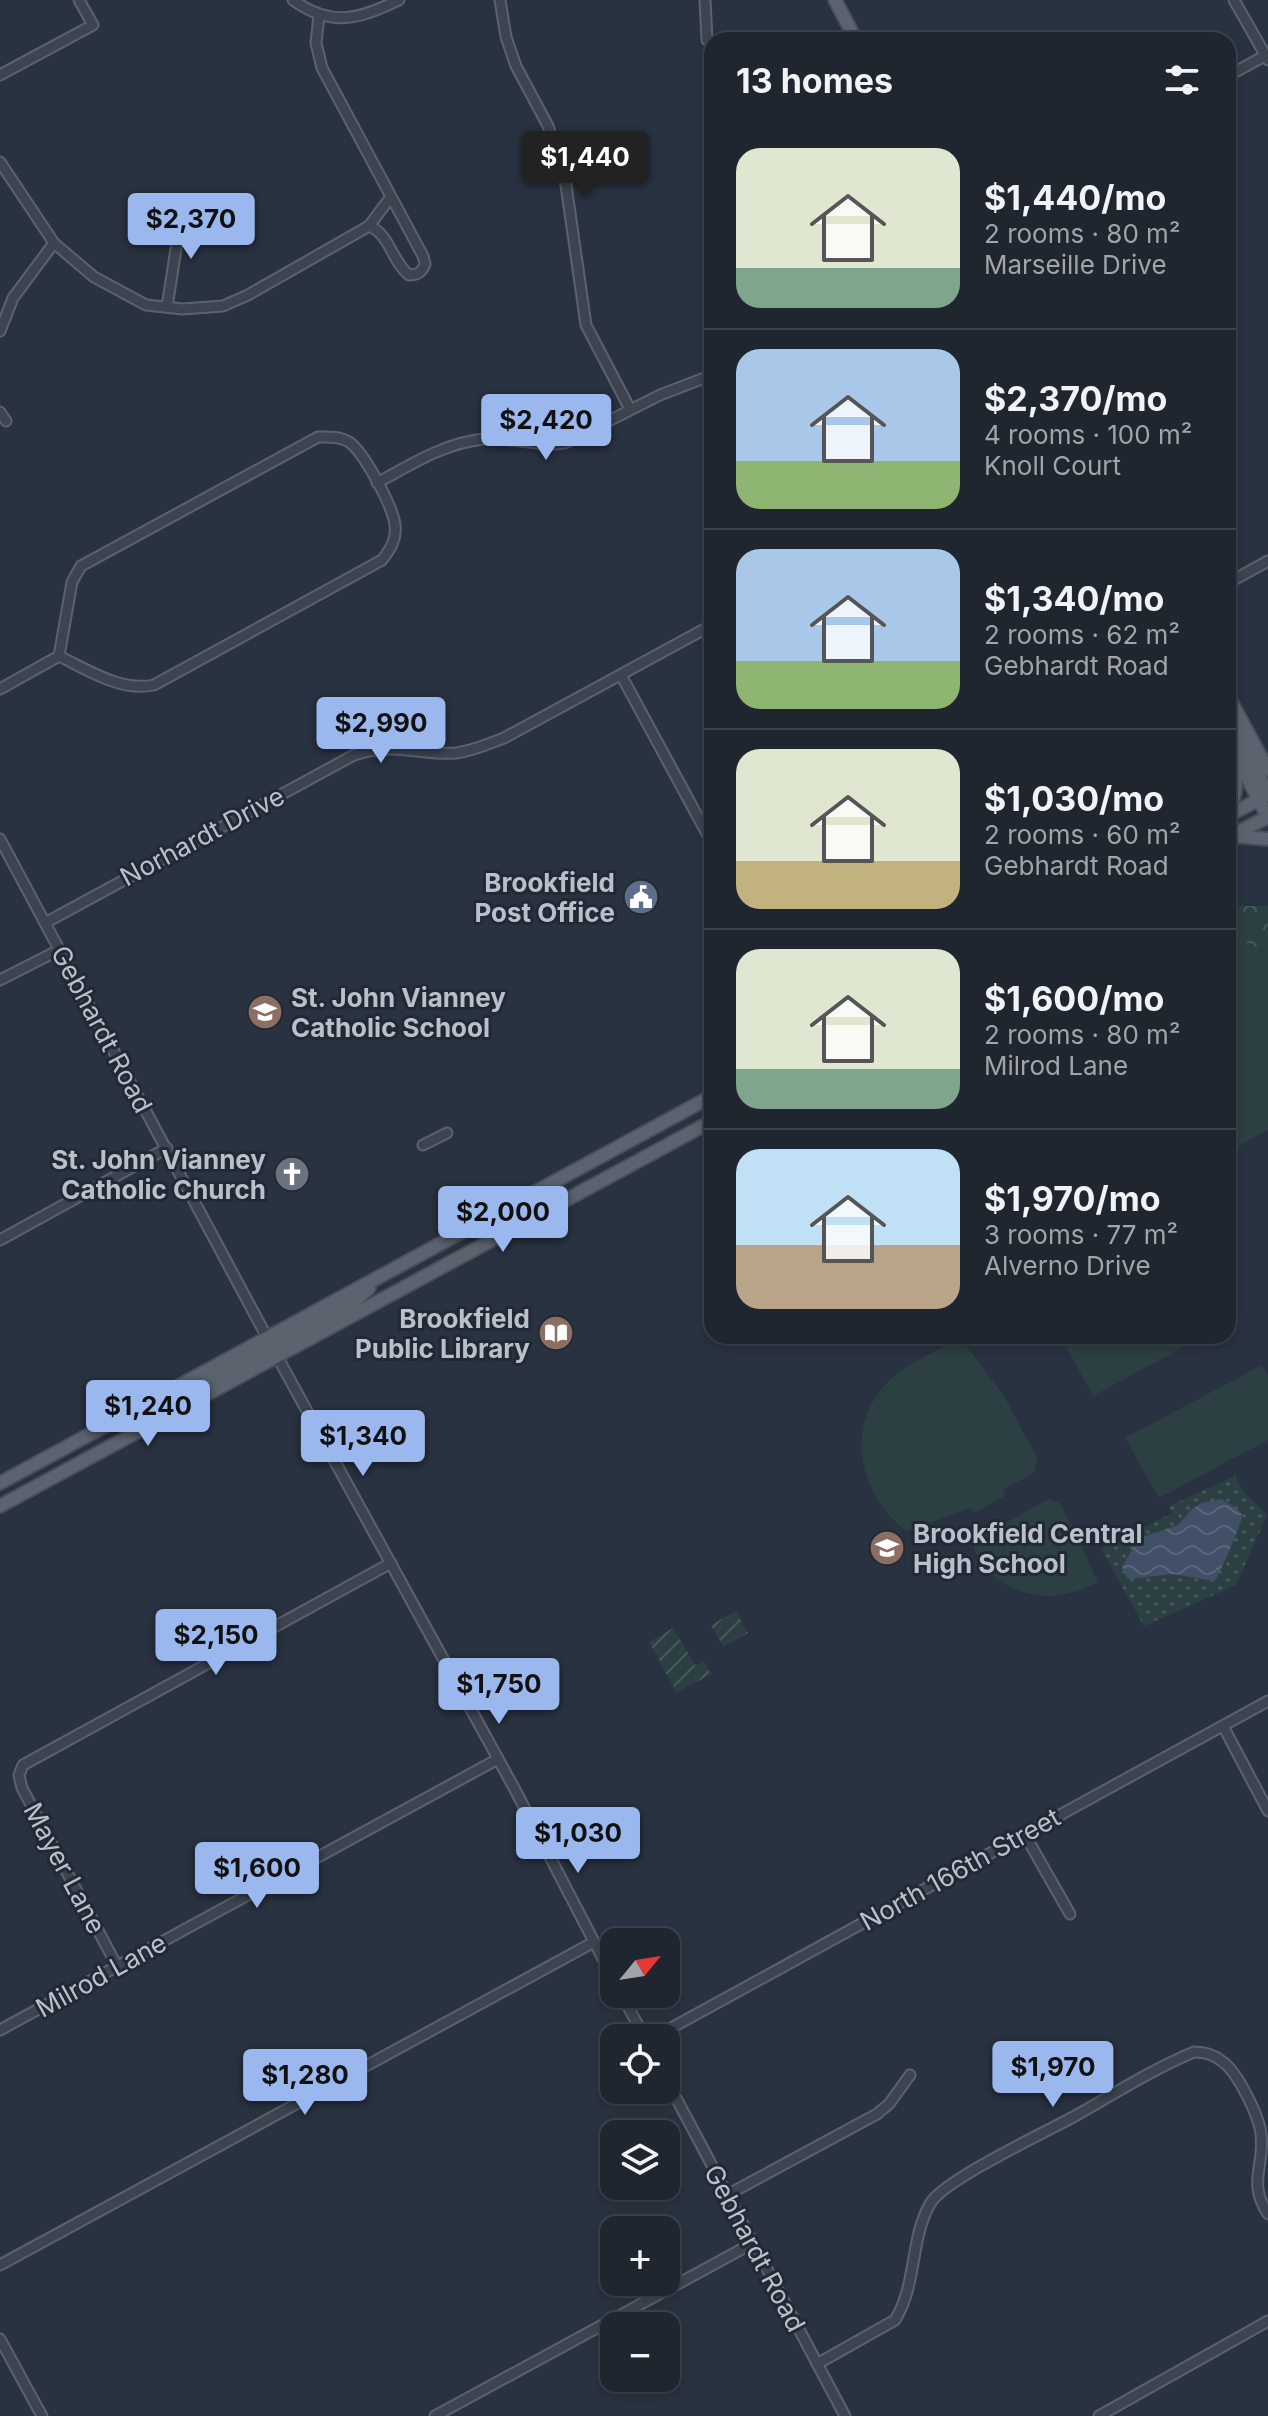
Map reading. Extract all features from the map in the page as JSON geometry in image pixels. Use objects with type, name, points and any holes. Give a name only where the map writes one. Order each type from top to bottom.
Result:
[{"type":"main road","points":[[835,0],[852,32]]},
{"type":"main road","points":[[1236,710],[1266,764]]},
{"type":"main road","points":[[1236,736],[1265,796],[1268,817],[1236,833]]},
{"type":"main road","points":[[1236,756],[1265,796]]},
{"type":"main road","points":[[1236,781],[1238,760]]},
{"type":"main road","points":[[1236,812],[1265,796]]},
{"type":"main road","points":[[1236,836],[1268,839]]},
{"type":"main road","points":[[0,1483],[704,1100]]},
{"type":"main road","points":[[0,1506],[704,1125]]},
{"type":"main road","points":[[277,1356],[277,1347],[282,1342],[355,1301],[379,1277]]},
{"type":"main road","points":[[139,1432],[198,1387],[267,1350],[269,1338]]},
{"type":"street","points":[[0,75],[93,25],[79,0]]},
{"type":"street","points":[[293,0],[319,15],[357,17],[399,0]]},
{"type":"street","points":[[500,0],[506,37],[516,66],[548,126],[562,168],[586,325],[630,409]]},
{"type":"street","points":[[705,0],[707,32]]},
{"type":"street","points":[[1234,0],[1267,57],[1236,72]]},
{"type":"street","points":[[319,15],[316,43],[322,68],[423,256],[423,270],[409,275],[380,233],[369,226]]},
{"type":"street","points":[[0,162],[54,243],[94,277],[146,305],[183,309],[212,308],[237,301],[369,226],[390,198]]},
{"type":"street","points":[[167,307],[182,210]]},
{"type":"street","points":[[0,331],[18,289],[54,243]]},
{"type":"street","points":[[377,483],[461,443],[486,439],[548,445],[565,443],[630,409],[704,378]]},
{"type":"street","points":[[318,437],[336,437],[349,443],[359,453],[377,483],[396,529],[392,547],[382,560],[202,661],[162,681],[142,687],[117,682],[59,656],[72,582],[81,566],[318,437]]},
{"type":"street","points":[[1236,579],[1268,561]]},
{"type":"street","name":"Norhardt Drive","points":[[45,923],[354,755],[384,748],[454,753],[477,749],[504,738],[704,629]]},
{"type":"street","points":[[0,689],[59,656]]},
{"type":"street","points":[[621,675],[704,828]]},
{"type":"street","name":"Gebhardt Road","points":[[0,839],[600,1953]]},
{"type":"street","points":[[0,980],[59,950]]},
{"type":"street","points":[[423,1145],[447,1133]]},
{"type":"street","points":[[0,1240],[167,1148]]},
{"type":"street","name":"Mayer Lane","points":[[117,1966],[22,1788],[20,1770],[28,1761],[391,1563]]},
{"type":"street","name":"North 166th Street","points":[[679,2024],[1268,1701]]},
{"type":"street","points":[[1223,1726],[1268,1811]]},
{"type":"street","name":"Milrod Lane","points":[[0,2030],[498,1759]]},
{"type":"street","points":[[1025,1835],[1070,1914]]},
{"type":"street","points":[[0,2265],[594,1942]]},
{"type":"street","points":[[817,2364],[895,2320],[903,2308],[923,2220],[936,2194],[1194,2052],[1211,2054],[1227,2065],[1258,2119],[1261,2134],[1257,2191],[1266,2211]]},
{"type":"street","points":[[727,2195],[877,2114],[897,2095],[910,2075]]},
{"type":"street","name":"Gebhardt Road","points":[[679,2104],[845,2416]]},
{"type":"street","points":[[435,2416],[753,2243]]},
{"type":"street","points":[[1099,2416],[1268,2321]]},
{"type":"street","points":[[0,2339],[42,2416]]},
{"type":"green space","points":[[1236,906],[1268,906],[1268,957],[1250,944],[1236,942]]},
{"type":"green space","points":[[1241,940],[1256,947],[1268,957],[1268,1130],[1236,1148],[1236,941]]},
{"type":"green space","points":[[949,1344],[965,1344],[1004,1396],[1038,1459],[1034,1473],[1003,1490],[1005,1496],[974,1513],[971,1508],[906,1531],[890,1517],[878,1500],[863,1462],[862,1441],[865,1421],[873,1402],[886,1384],[912,1364]]},
{"type":"green space","points":[[1064,1344],[1189,1344],[1093,1396]]},
{"type":"green space","points":[[1262,1365],[1268,1376],[1268,1440],[1159,1498],[1125,1438]]},
{"type":"green space","points":[[1235,1476],[1244,1492],[1267,1515],[1236,1585],[1144,1626],[1101,1549],[1172,1513],[1169,1506]]},
{"type":"green space","points":[[1048,1499],[1058,1502],[1064,1510],[1098,1582],[1067,1594],[1052,1596],[1021,1592],[1007,1585],[979,1559],[968,1537],[990,1522],[995,1529]]},
{"type":"green space","points":[[736,1611],[748,1633],[723,1647],[711,1625]]},
{"type":"green space","points":[[673,1628],[696,1666],[704,1661],[711,1674],[677,1693],[649,1642]]},
{"type":"water","points":[[1222,1499],[1236,1508],[1242,1519],[1215,1581],[1173,1574],[1128,1579],[1122,1567],[1139,1538],[1178,1525],[1201,1503]]},
{"type":"place","name":"Brookfield Post Office","points":[[641,897]]},
{"type":"place","name":"St. John Vianney Catholic School","points":[[265,1012]]},
{"type":"place","name":"St. John Vianney Catholic Church","points":[[292,1174]]},
{"type":"place","name":"Brookfield Public Library","points":[[556,1333]]},
{"type":"place","name":"Brookfield Central High School","points":[[887,1548]]}]
